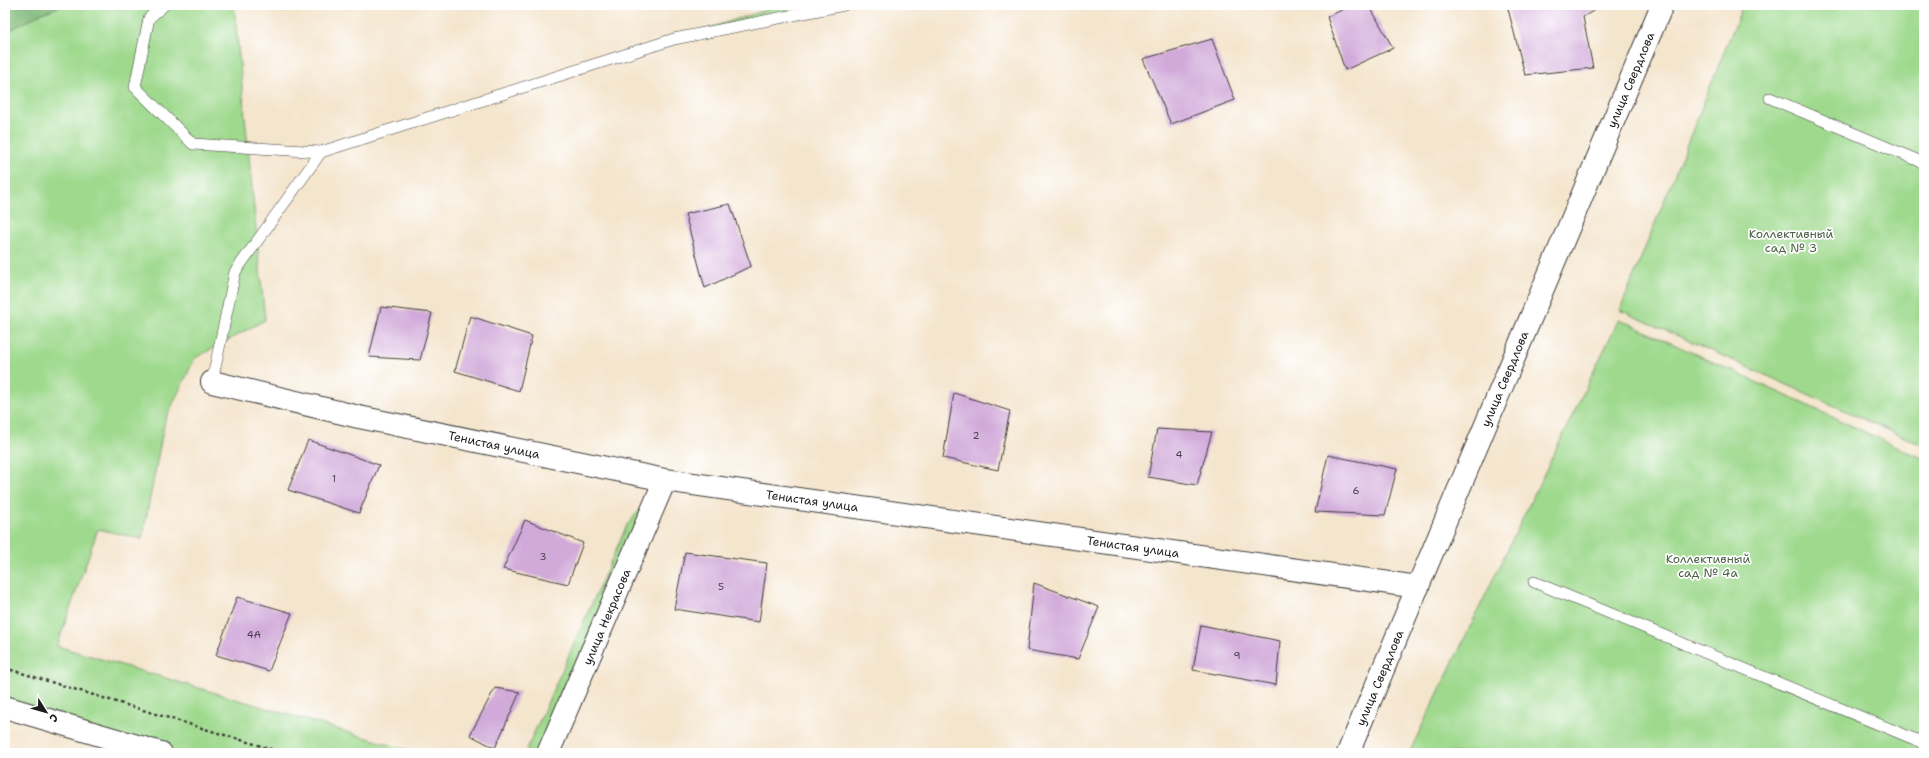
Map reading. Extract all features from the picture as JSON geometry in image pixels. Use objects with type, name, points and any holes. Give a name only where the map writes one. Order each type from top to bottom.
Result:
[{"type":"street","name":"улица Свердлова","points":[[1348,753],[1662,5]]},
{"type":"street","name":"Тенистая улица","points":[[212,382],[359,417],[665,480],[1418,587]]},
{"type":"street","name":"улица Некрасова","points":[[548,753],[665,480]]},
{"type":"street","points":[[5,707],[161,753]]},
{"type":"lane","points":[[164,5],[149,18],[135,87],[193,144],[321,152],[674,40],[844,5]]},
{"type":"lane","points":[[1770,98],[1924,163]]},
{"type":"lane","points":[[212,382],[235,272],[321,152]]},
{"type":"lane","points":[[1534,582],[1924,743]]},
{"type":"path","points":[[5,668],[284,753]]},
{"type":"green space","points":[[5,5],[64,5],[42,13],[5,33]]},
{"type":"green space","points":[[64,5],[234,5],[265,320],[195,358],[165,420],[142,539],[98,529],[57,646],[418,753],[161,753],[5,707],[5,33],[42,13]]},
{"type":"green space","points":[[782,5],[844,5],[674,39]]},
{"type":"green space","name":"Коллективный сад № 3","points":[[1743,5],[1924,5],[1924,446],[1620,310]]},
{"type":"green space","name":"Коллективный сад № 4а","points":[[1619,319],[1924,459],[1924,753],[1409,753]]},
{"type":"green space","points":[[665,480],[548,753],[525,753],[627,525]]},
{"type":"building","points":[[1352,5],[1369,5],[1393,48],[1345,70],[1327,17]]},
{"type":"building","points":[[1507,5],[1603,5],[1583,17],[1593,68],[1525,75]]},
{"type":"building","points":[[1212,39],[1235,100],[1171,124],[1143,59]]},
{"type":"building","points":[[730,204],[751,266],[705,288],[685,214]]},
{"type":"building","points":[[381,307],[432,313],[420,360],[369,357]]},
{"type":"building","points":[[470,316],[532,336],[519,391],[455,371]]},
{"type":"building","points":[[954,393],[1010,411],[998,470],[943,458]]},
{"type":"building","points":[[1157,429],[1212,432],[1197,485],[1148,477]]},
{"type":"building","points":[[308,440],[379,465],[359,513],[288,490]]},
{"type":"building","points":[[1328,455],[1397,469],[1385,515],[1315,512]]},
{"type":"building","points":[[525,520],[583,543],[568,584],[503,569]]},
{"type":"building","points":[[685,552],[767,563],[759,622],[674,609]]},
{"type":"building","points":[[1034,583],[1099,607],[1078,659],[1027,650]]},
{"type":"building","points":[[237,597],[292,613],[269,671],[216,655]]},
{"type":"building","points":[[1201,625],[1280,641],[1276,685],[1193,670]]},
{"type":"building","points":[[495,688],[520,692],[495,748],[470,735]]}]
